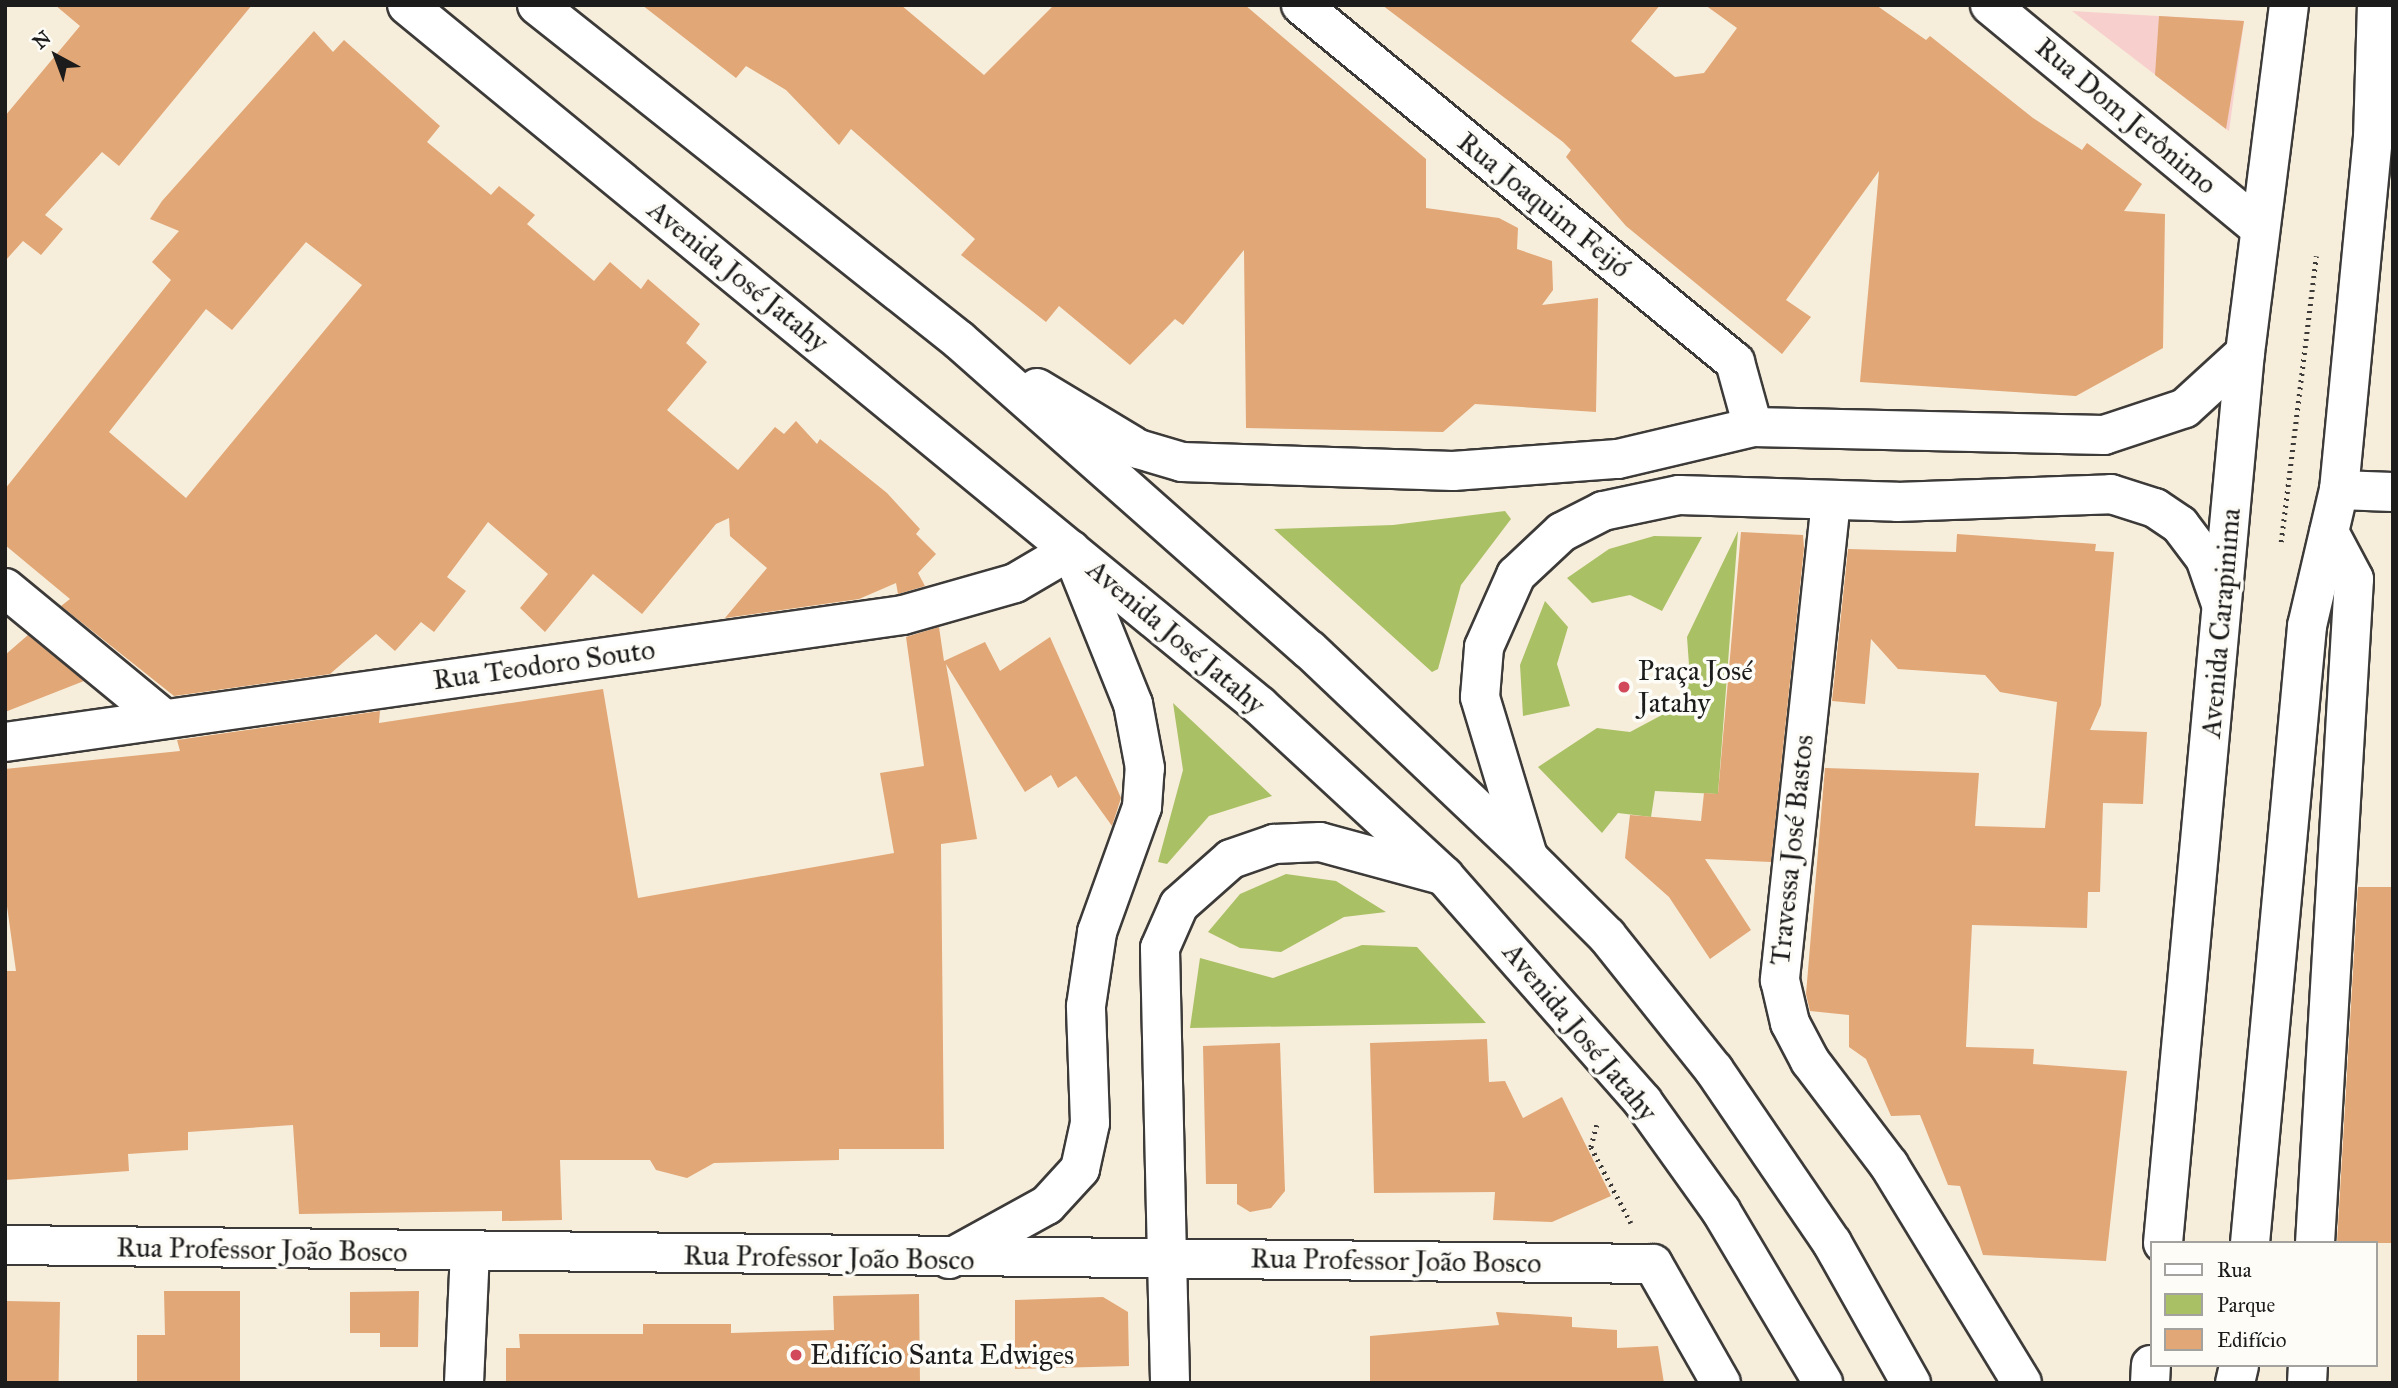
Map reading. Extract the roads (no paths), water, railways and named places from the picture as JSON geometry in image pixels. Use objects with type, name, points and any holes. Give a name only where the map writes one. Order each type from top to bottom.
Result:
[{"type":"main road","name":"Avenida José Jatahy","points":[[407,5],[1260,706],[1444,876],[1542,983],[1643,1102],[1721,1211],[1823,1383]]},
{"type":"main road","points":[[537,5],[959,340],[1310,650],[1607,936],[1776,1155],[1911,1383]]},
{"type":"main road","name":"Rua Joaquim Feijó","points":[[1301,5],[1735,362],[1754,426]]},
{"type":"main road","name":"Rua Dom Jerônimo","points":[[1990,5],[2260,229]]},
{"type":"main road","name":"Avenida Carapinima","points":[[2163,1241],[2245,353],[2289,5]]},
{"type":"main road","points":[[2250,1241],[2307,626],[2339,490],[2373,138],[2377,5]]},
{"type":"main road","points":[[959,340],[1138,449],[1182,462],[1453,471],[1618,459],[1754,426],[2104,435],[2185,408],[2245,353]]},
{"type":"main road","points":[[2339,490],[2393,492]]},
{"type":"main road","points":[[1529,858],[1480,697],[1485,647],[1516,575],[1562,532],[1643,500],[1831,501],[2111,494],[2155,508],[2180,525],[2204,558],[2223,610]]},
{"type":"main road","name":"Travessa José Bastos","points":[[1831,501],[1780,980],[1790,1023],[1810,1061],[1889,1165],[2022,1383]]},
{"type":"main road","points":[[2315,1241],[2354,579],[2329,532]]},
{"type":"main road","name":"Rua Teodoro Souto","points":[[5,742],[903,615],[1014,583],[1071,550]]},
{"type":"main road","points":[[949,1259],[1046,1205],[1080,1169],[1090,1124],[1086,1006],[1097,932],[1142,807],[1145,768],[1133,704],[1071,550]]},
{"type":"main road","points":[[5,588],[164,719]]},
{"type":"main road","points":[[1170,1383],[1160,948],[1179,905],[1231,859],[1273,844],[1320,842],[1444,876]]},
{"type":"main road","name":"Rua Professor João Bosco","points":[[5,1245],[949,1259],[1167,1258],[1653,1264],[1721,1383]]},
{"type":"main road","points":[[464,1383],[470,1253]]},
{"type":"place","name":"Praça José Jatahy","points":[[1624,687]]},
{"type":"place","name":"Edifício Santa Edwiges","points":[[796,1355]]}]
